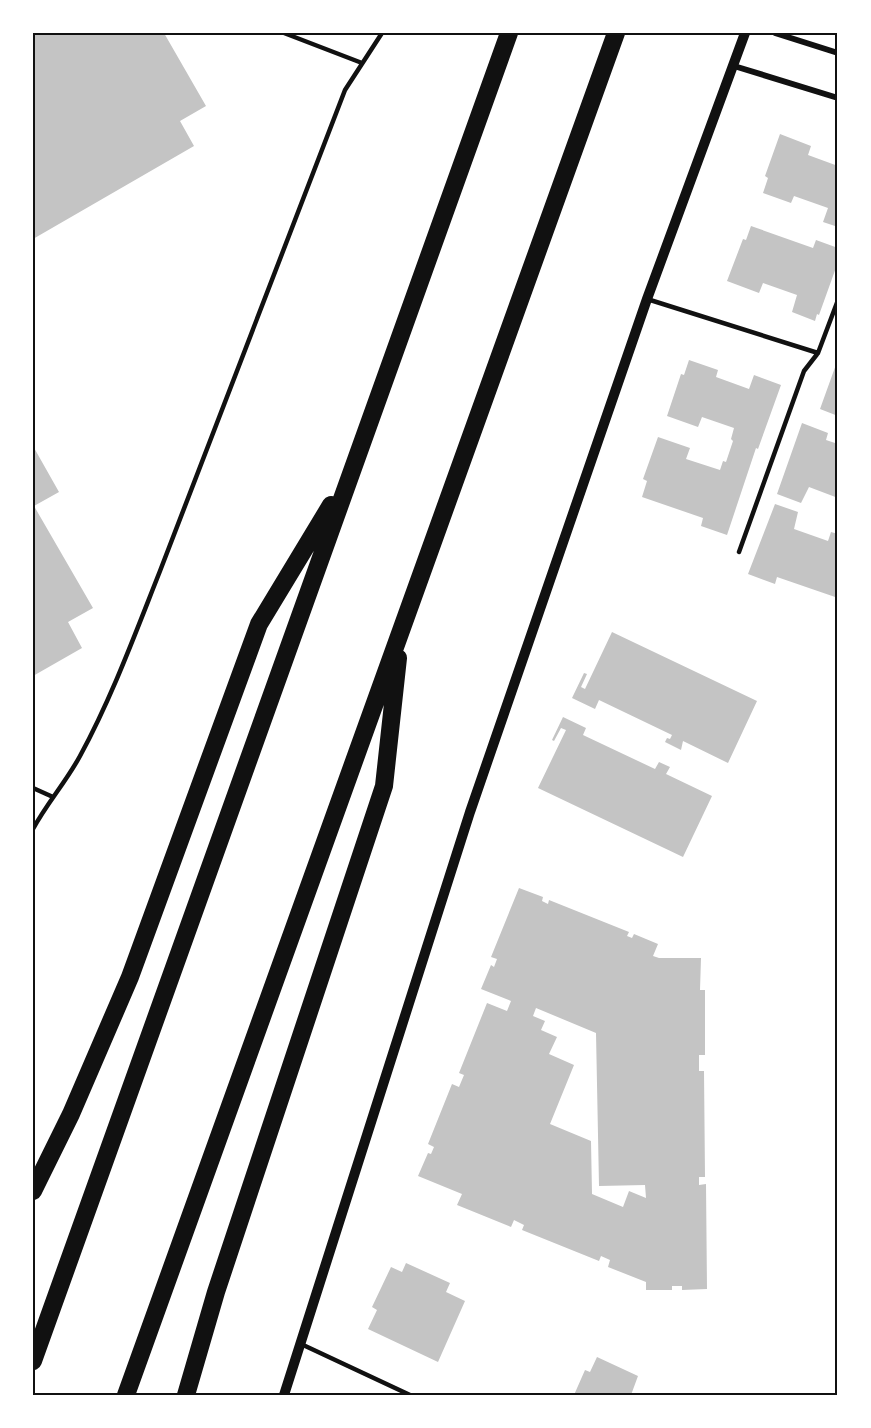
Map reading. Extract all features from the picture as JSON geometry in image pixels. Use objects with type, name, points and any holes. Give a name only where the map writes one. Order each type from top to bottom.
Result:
[{"type":"highway","points":[[33,1361],[509,33]]},
{"type":"highway","points":[[126,1395],[616,33]]},
{"type":"highway","points":[[33,1191],[70,1114],[130,977],[259,624],[352,470]]},
{"type":"highway","points":[[186,1395],[216,1292],[384,786],[401,629]]},
{"type":"street","points":[[284,1395],[470,812],[647,299],[745,33]]},
{"type":"street","points":[[776,33],[838,54]]},
{"type":"street","points":[[734,66],[838,98]]},
{"type":"lane","points":[[284,33],[362,63]]},
{"type":"lane","points":[[33,829],[43,810],[65,783],[85,747],[129,651],[345,90],[381,33]]},
{"type":"lane","points":[[647,299],[818,352]]},
{"type":"lane","points":[[738,552],[804,372],[818,352],[838,300]]},
{"type":"lane","points":[[33,788],[53,797]]},
{"type":"lane","points":[[301,1344],[410,1395]]},
{"type":"building","points":[[38,33],[164,33],[206,106],[180,121],[194,146],[33,239],[33,36]]},
{"type":"building","points":[[780,134],[811,146],[808,155],[838,166],[838,227],[823,222],[828,208],[794,196],[791,203],[763,193],[768,178],[765,176]]},
{"type":"building","points":[[751,226],[813,248],[816,240],[838,248],[838,262],[815,321],[792,312],[797,295],[763,283],[759,293],[727,281],[743,239],[746,240]]},
{"type":"building","points":[[838,359],[838,416],[820,409]]},
{"type":"building","points":[[689,360],[718,370],[716,377],[749,389],[754,375],[781,385],[758,449],[756,448],[727,535],[701,526],[703,518],[642,497],[647,481],[643,479],[658,437],[690,448],[686,459],[720,470],[723,461],[726,462],[733,441],[731,439],[734,428],[702,417],[698,427],[667,416],[681,374],[684,375]]},
{"type":"building","points":[[802,423],[828,433],[826,440],[838,444],[838,498],[809,487],[801,503],[777,494]]},
{"type":"building","points":[[33,446],[59,492],[34,506],[93,608],[68,622],[82,648],[33,676]]},
{"type":"building","points":[[775,504],[798,512],[794,529],[828,541],[831,532],[838,534],[838,598],[777,577],[775,584],[748,574]]},
{"type":"building","points":[[612,632],[757,701],[728,763],[683,741],[681,750],[665,742],[672,735],[599,700],[595,709],[572,698],[584,673],[587,674],[581,687],[585,689]]},
{"type":"building","points":[[563,717],[586,728],[583,735],[655,769],[659,762],[670,767],[666,774],[712,796],[683,857],[538,788],[566,730],[561,728],[554,741],[552,740]]},
{"type":"building","points":[[519,888],[543,897],[542,901],[548,904],[549,900],[629,932],[627,936],[632,938],[634,934],[658,944],[653,956],[701,958],[700,990],[705,990],[705,1055],[699,1055],[699,1071],[704,1071],[705,1177],[699,1177],[699,1185],[706,1184],[707,1289],[682,1290],[682,1286],[672,1286],[672,1290],[646,1290],[646,1282],[608,1267],[610,1260],[601,1256],[599,1261],[522,1230],[524,1225],[514,1220],[511,1227],[457,1205],[462,1194],[418,1176],[428,1153],[431,1154],[434,1147],[428,1144],[452,1084],[459,1087],[464,1075],[459,1073],[487,1003],[507,1011],[511,1001],[481,989],[491,965],[494,967],[497,959],[491,957]],"holes":[[[536,1008],[596,1033],[599,1186],[645,1185],[646,1198],[629,1191],[623,1207],[592,1194],[591,1141],[550,1124],[574,1065],[549,1054],[557,1037],[541,1030],[545,1021],[533,1016]]]},
{"type":"building","points":[[406,1263],[450,1283],[446,1292],[465,1301],[438,1362],[368,1329],[377,1310],[372,1307],[391,1267],[402,1272]]},
{"type":"building","points":[[597,1357],[638,1376],[631,1395],[574,1395],[585,1370],[590,1372]]}]
